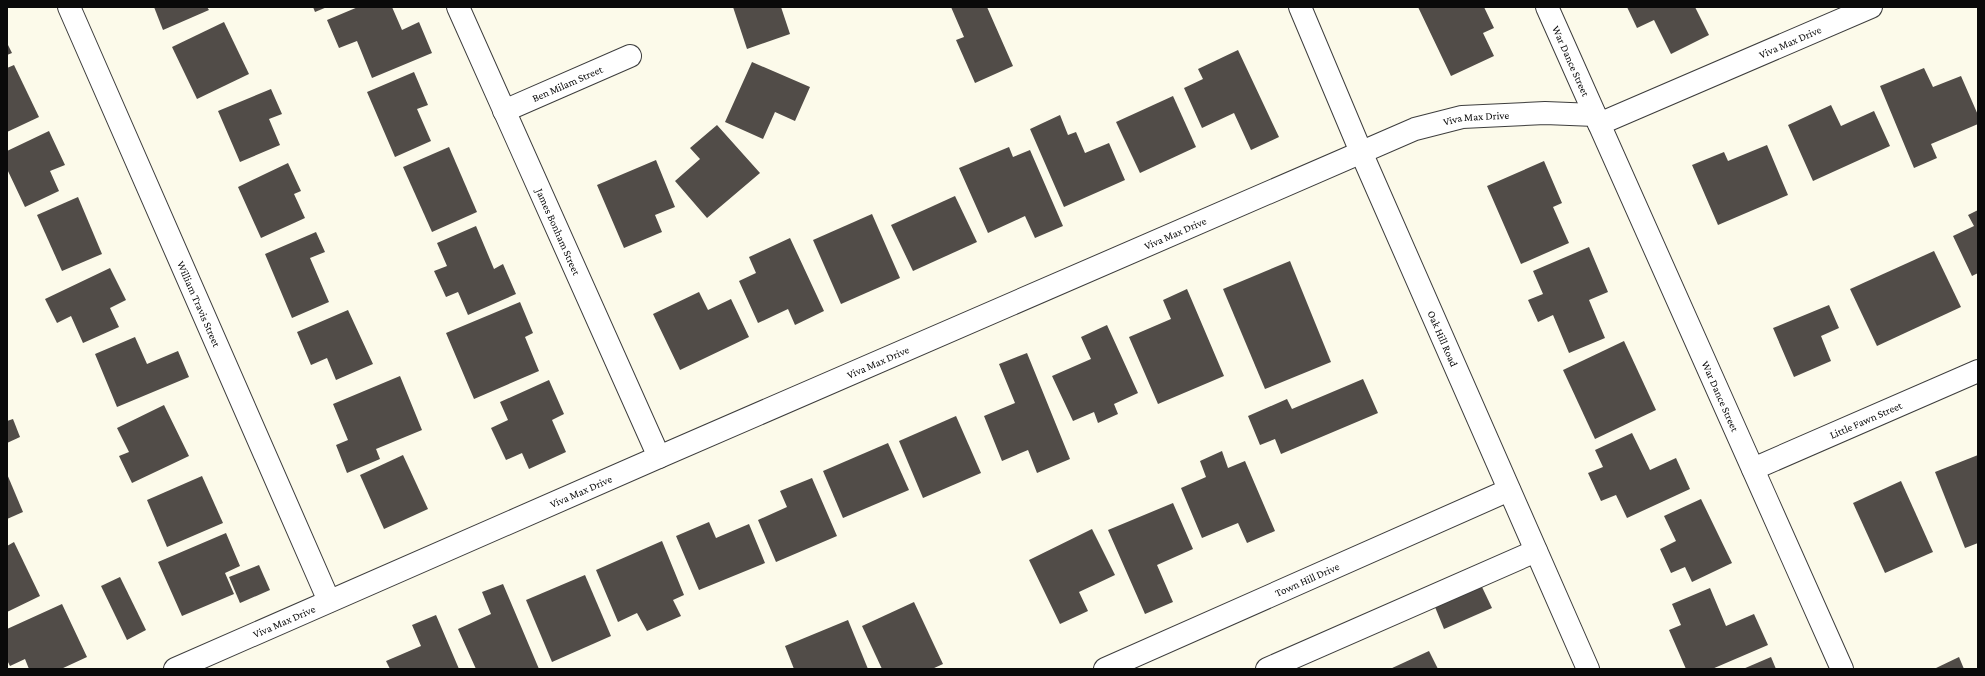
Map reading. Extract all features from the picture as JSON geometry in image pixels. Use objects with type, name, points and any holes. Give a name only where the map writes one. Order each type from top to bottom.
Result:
[{"type":"street","name":"William Travis Street","points":[[69,7],[329,601]]},
{"type":"street","name":"James Bonham Street","points":[[458,7],[659,457]]},
{"type":"street","name":"Oak Hill Road","points":[[1300,7],[1361,152],[1588,669]]},
{"type":"street","name":"War Dance Street","points":[[1547,7],[1842,669]]},
{"type":"street","name":"Viva Max Drive","points":[[175,669],[1415,129],[1462,117],[1545,113],[1597,120],[1871,7]]},
{"type":"street","name":"Ben Milam Street","points":[[504,111],[630,56]]},
{"type":"street","name":"Little Fawn Street","points":[[1753,469],[1978,371]]},
{"type":"street","name":"Town Hill Drive","points":[[1105,669],[1509,490]]},
{"type":"street","points":[[1267,669],[1536,551]]},
{"type":"building","points":[[154,7],[207,7],[209,10],[163,30]]},
{"type":"building","points":[[313,7],[327,7],[315,12]]},
{"type":"building","points":[[358,7],[392,7],[402,30],[419,22],[432,53],[372,78],[357,41],[339,48],[327,20]]},
{"type":"building","points":[[733,7],[781,7],[790,34],[747,49]]},
{"type":"building","points":[[951,7],[987,7],[1013,66],[975,83],[956,40],[964,37]]},
{"type":"building","points":[[1418,7],[1484,7],[1494,28],[1483,33],[1494,56],[1451,76]]},
{"type":"building","points":[[1627,7],[1695,7],[1709,35],[1671,54],[1654,20],[1637,28]]},
{"type":"building","points":[[224,22],[249,74],[197,99],[172,47]]},
{"type":"building","points":[[7,43],[12,53],[7,55]]},
{"type":"building","points":[[1238,50],[1279,137],[1251,150],[1234,113],[1202,128],[1184,88],[1203,79],[1198,69]]},
{"type":"building","points":[[752,62],[810,87],[795,121],[775,112],[763,139],[725,122]]},
{"type":"building","points":[[14,65],[39,117],[7,132],[7,68]]},
{"type":"building","points":[[1924,68],[1933,87],[1961,76],[1978,115],[1978,124],[1931,144],[1937,158],[1914,168],[1880,86]]},
{"type":"building","points":[[414,72],[428,105],[417,109],[431,141],[395,157],[367,92]]},
{"type":"building","points":[[271,89],[282,114],[269,119],[280,145],[240,162],[218,111]]},
{"type":"building","points":[[1173,96],[1196,147],[1140,173],[1116,122]]},
{"type":"building","points":[[1831,105],[1841,126],[1874,111],[1890,146],[1813,181],[1788,125]]},
{"type":"building","points":[[1060,115],[1068,135],[1076,132],[1085,153],[1109,143],[1125,180],[1064,207],[1030,129]]},
{"type":"building","points":[[717,125],[760,173],[707,218],[675,181],[700,159],[690,148]]},
{"type":"building","points":[[49,131],[65,165],[50,171],[59,191],[25,207],[7,169],[7,151]]},
{"type":"building","points":[[1767,145],[1788,195],[1718,225],[1692,165],[1724,152],[1728,161]]},
{"type":"building","points":[[449,147],[477,212],[432,232],[403,167]]},
{"type":"building","points":[[1009,147],[1013,157],[1030,150],[1063,226],[1035,238],[1025,216],[988,233],[959,168]]},
{"type":"building","points":[[656,160],[675,207],[655,215],[662,232],[624,248],[597,185]]},
{"type":"building","points":[[1544,161],[1562,203],[1553,207],[1569,243],[1521,264],[1487,186]]},
{"type":"building","points":[[288,163],[301,191],[294,194],[305,218],[261,238],[238,187]]},
{"type":"building","points":[[955,196],[977,242],[913,271],[891,225]]},
{"type":"building","points":[[78,197],[102,254],[62,271],[37,215]]},
{"type":"building","points":[[1978,210],[1978,273],[1972,276],[1953,236],[1974,226],[1968,215]]},
{"type":"building","points":[[872,214],[900,278],[841,304],[813,240]]},
{"type":"building","points":[[476,226],[494,269],[503,264],[516,294],[468,315],[458,292],[446,297],[434,271],[447,266],[437,243]]},
{"type":"building","points":[[316,232],[325,252],[310,258],[329,302],[292,318],[265,254]]},
{"type":"building","points":[[790,238],[824,311],[795,325],[788,309],[758,323],[739,281],[756,273],[749,257]]},
{"type":"building","points":[[1589,247],[1608,292],[1589,300],[1605,338],[1569,353],[1553,315],[1538,322],[1528,300],[1543,294],[1533,271]]},
{"type":"building","points":[[1934,251],[1961,307],[1877,346],[1850,289]]},
{"type":"building","points":[[1290,261],[1331,362],[1265,389],[1223,289]]},
{"type":"building","points":[[110,268],[126,300],[110,308],[119,327],[83,343],[71,316],[57,323],[45,299]]},
{"type":"building","points":[[1187,289],[1224,376],[1158,404],[1129,337],[1171,319],[1163,300]]},
{"type":"building","points":[[699,292],[708,310],[731,299],[749,337],[680,370],[653,314]]},
{"type":"building","points":[[520,302],[533,333],[525,337],[539,371],[474,399],[446,333]]},
{"type":"building","points":[[1829,305],[1839,328],[1821,336],[1831,361],[1794,377],[1773,328]]},
{"type":"building","points":[[348,310],[373,364],[336,380],[327,358],[311,365],[297,332]]},
{"type":"building","points":[[1107,325],[1138,393],[1114,404],[1118,414],[1098,423],[1094,412],[1073,421],[1052,376],[1091,359],[1081,337]]},
{"type":"building","points":[[135,337],[147,364],[178,351],[189,377],[117,407],[95,354]]},
{"type":"building","points":[[1624,341],[1656,410],[1595,439],[1563,370]]},
{"type":"building","points":[[1027,353],[1070,459],[1037,473],[1028,450],[1002,461],[984,416],[1015,403],[999,364]]},
{"type":"building","points":[[400,376],[422,430],[376,449],[380,459],[347,473],[336,445],[348,440],[333,404]]},
{"type":"building","points":[[1363,379],[1378,413],[1281,454],[1275,439],[1260,445],[1248,416],[1287,399],[1292,409]]},
{"type":"building","points":[[549,380],[564,414],[552,420],[566,452],[529,469],[522,453],[506,460],[491,428],[508,420],[500,402]]},
{"type":"building","points":[[164,405],[189,456],[132,483],[119,456],[129,452],[117,428]]},
{"type":"building","points":[[956,416],[981,473],[923,498],[899,441]]},
{"type":"building","points":[[13,419],[20,437],[7,443],[7,421]]},
{"type":"building","points":[[1632,433],[1650,470],[1676,458],[1690,489],[1627,518],[1616,495],[1601,501],[1588,473],[1603,467],[1595,450]]},
{"type":"building","points":[[888,443],[909,490],[843,518],[823,471]]},
{"type":"building","points":[[1222,451],[1228,468],[1245,461],[1275,531],[1247,543],[1238,523],[1202,538],[1181,488],[1206,477],[1200,461]]},
{"type":"building","points":[[403,455],[428,509],[384,529],[360,475]]},
{"type":"building","points":[[1978,455],[1978,543],[1965,548],[1935,472]]},
{"type":"building","points":[[7,474],[23,512],[7,519]]},
{"type":"building","points":[[202,476],[223,523],[167,547],[147,500]]},
{"type":"building","points":[[812,478],[837,536],[776,562],[758,520],[787,507],[780,491]]},
{"type":"building","points":[[1901,481],[1933,552],[1885,573],[1853,503]]},
{"type":"building","points":[[1701,499],[1732,563],[1692,582],[1685,567],[1671,573],[1660,549],[1676,541],[1664,516]]},
{"type":"building","points":[[1173,503],[1193,549],[1157,565],[1173,602],[1145,614],[1108,530]]},
{"type":"building","points":[[709,522],[716,538],[749,524],[765,563],[699,590],[676,536]]},
{"type":"building","points":[[1092,529],[1115,575],[1079,592],[1088,611],[1060,624],[1029,560]]},
{"type":"building","points":[[226,533],[240,566],[225,573],[234,594],[182,616],[158,562]]},
{"type":"building","points":[[662,541],[684,595],[673,600],[681,616],[647,631],[637,613],[618,622],[596,570]]},
{"type":"building","points":[[14,542],[40,596],[7,612],[7,546]]},
{"type":"building","points":[[259,565],[270,590],[240,603],[229,577]]},
{"type":"building","points":[[585,575],[611,636],[552,662],[526,600]]},
{"type":"building","points":[[120,577],[146,630],[127,640],[101,586]]},
{"type":"building","points":[[503,584],[539,669],[476,669],[458,629],[491,614],[482,592]]},
{"type":"building","points":[[1482,587],[1492,608],[1444,629],[1435,607]]},
{"type":"building","points":[[1710,588],[1726,626],[1754,614],[1768,645],[1712,669],[1686,669],[1669,630],[1681,625],[1672,604]]},
{"type":"building","points":[[914,602],[943,664],[932,669],[882,669],[862,626]]},
{"type":"building","points":[[62,604],[87,657],[61,669],[29,669],[25,659],[10,666],[7,660],[7,629]]},
{"type":"building","points":[[436,615],[459,669],[390,669],[386,661],[421,646],[412,625]]},
{"type":"building","points":[[848,620],[868,669],[794,669],[785,646]]},
{"type":"building","points":[[1429,651],[1438,669],[1390,669]]},
{"type":"building","points":[[1771,657],[1776,669],[1743,669]]},
{"type":"building","points":[[1959,657],[1964,669],[1934,669]]}]
